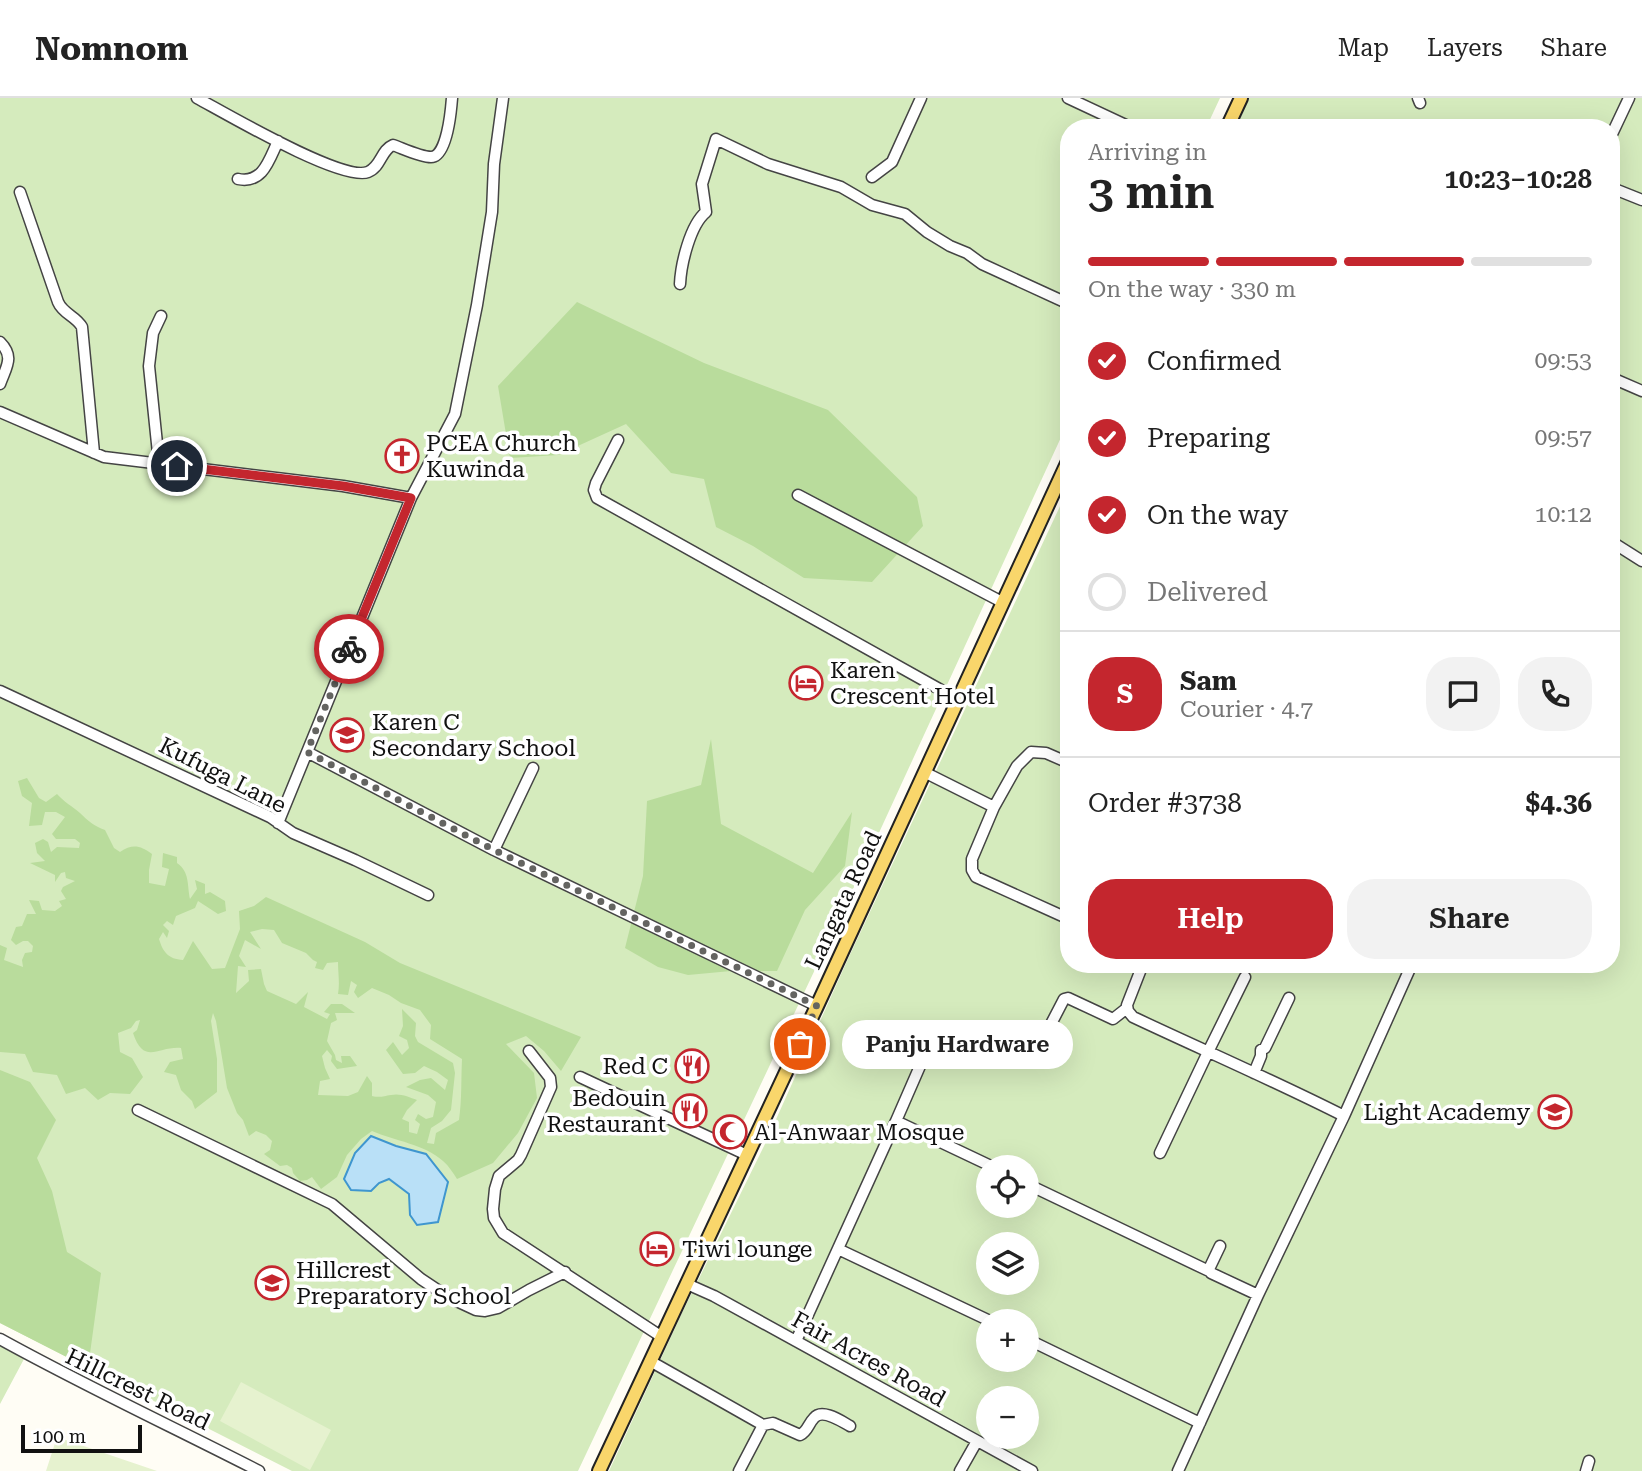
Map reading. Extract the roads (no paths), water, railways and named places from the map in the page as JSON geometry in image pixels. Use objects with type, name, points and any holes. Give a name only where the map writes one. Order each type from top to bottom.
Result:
[{"type":"main road","points":[[1231,119],[1241,98]]},
{"type":"main road","name":"Langata Road","points":[[599,1471],[926,773],[1060,478]]},
{"type":"street","points":[[197,98],[306,156],[346,172],[357,173],[369,172],[377,165],[386,149],[393,145],[432,157],[437,155],[444,145],[452,98]]},
{"type":"street","points":[[278,822],[411,498],[455,414],[492,212],[494,164],[503,98]]},
{"type":"street","points":[[872,177],[892,162],[921,98]]},
{"type":"street","points":[[1068,98],[1113,119]]},
{"type":"street","points":[[1619,119],[1629,98]]},
{"type":"street","points":[[680,284],[681,268],[687,249],[701,216],[706,212],[702,184],[716,139],[768,164],[841,187],[872,205],[905,214],[926,232],[967,253],[982,264],[1060,300]]},
{"type":"street","points":[[238,178],[252,179],[262,172],[278,141]]},
{"type":"street","points":[[1620,191],[1642,200]]},
{"type":"street","points":[[20,192],[58,302],[82,327],[94,453]]},
{"type":"street","points":[[159,463],[149,366],[153,333],[161,316]]},
{"type":"street","points":[[0,342],[6,349],[9,361],[0,384]]},
{"type":"street","points":[[1620,381],[1642,391]]},
{"type":"street","points":[[0,412],[104,457],[343,486],[411,498]]},
{"type":"street","points":[[618,440],[596,483],[594,490],[597,498],[959,700]]},
{"type":"street","points":[[798,495],[1002,602]]},
{"type":"street","points":[[1620,547],[1642,561]]},
{"type":"street","name":"Kufuga Lane","points":[[0,691],[270,817],[293,833],[428,895]]},
{"type":"street","points":[[307,752],[494,850],[817,1006]]},
{"type":"street","points":[[1060,759],[1046,753],[1031,752],[1017,766],[994,807],[971,864],[976,877],[1060,915]]},
{"type":"street","points":[[494,850],[533,768]]},
{"type":"street","points":[[926,773],[994,807]]},
{"type":"street","points":[[1139,973],[1127,1002],[1127,1008],[1133,1017],[1344,1116]]},
{"type":"street","points":[[1178,1471],[1408,973]]},
{"type":"street","points":[[1160,1153],[1245,977]]},
{"type":"street","points":[[1037,1051],[1064,999],[1068,998],[1113,1019],[1127,1008]]},
{"type":"street","points":[[1254,1073],[1261,1050],[1265,1048],[1289,999]]},
{"type":"street","points":[[529,1051],[550,1078],[551,1087],[521,1155],[499,1177],[494,1198],[494,1219],[503,1233],[513,1241],[662,1336]]},
{"type":"street","points":[[796,1341],[920,1066]]},
{"type":"street","points":[[580,1077],[747,1155]]},
{"type":"street","points":[[138,1110],[332,1204],[421,1279],[476,1310],[498,1308],[565,1272]]},
{"type":"street","points":[[896,1121],[976,1159]]},
{"type":"street","points":[[1039,1190],[1258,1295]]},
{"type":"street","points":[[1209,1270],[1220,1247]]},
{"type":"street","points":[[838,1249],[976,1314]]},
{"type":"street","name":"Fair Acres Road","points":[[687,1284],[714,1296],[976,1440]]},
{"type":"street","name":"Hillcrest Road","points":[[0,1339],[61,1373],[259,1471]]},
{"type":"street","points":[[1039,1345],[1200,1423]]},
{"type":"street","points":[[650,1361],[763,1425],[774,1423],[800,1435],[806,1432],[815,1417],[821,1414],[850,1426]]},
{"type":"street","points":[[739,1471],[763,1425]]},
{"type":"street","points":[[960,1471],[976,1443]]},
{"type":"street","name":"Fair Acres Road","points":[[991,1449],[1031,1471]]},
{"type":"water","points":[[371,1136],[426,1154],[448,1182],[438,1222],[417,1225],[410,1215],[409,1194],[389,1179],[379,1183],[371,1191],[351,1190],[344,1179],[355,1153]]},
{"type":"place","name":"PCEA Church Kuwinda","points":[[402,456]]},
{"type":"place","name":"Karen Crescent Hotel","points":[[806,683]]},
{"type":"place","name":"Karen C Secondary School","points":[[347,735]]},
{"type":"place","name":"Panju Hardware","points":[[800,1044]]},
{"type":"place","name":"Red C","points":[[692,1066]]},
{"type":"place","name":"Bedouin Restaurant","points":[[690,1111]]},
{"type":"place","name":"Light Academy","points":[[1555,1112]]},
{"type":"place","name":"Al-Anwaar Mosque","points":[[730,1132]]},
{"type":"place","name":"Tiwi lounge","points":[[657,1249]]},
{"type":"place","name":"Hillcrest Preparatory School","points":[[272,1283]]}]
